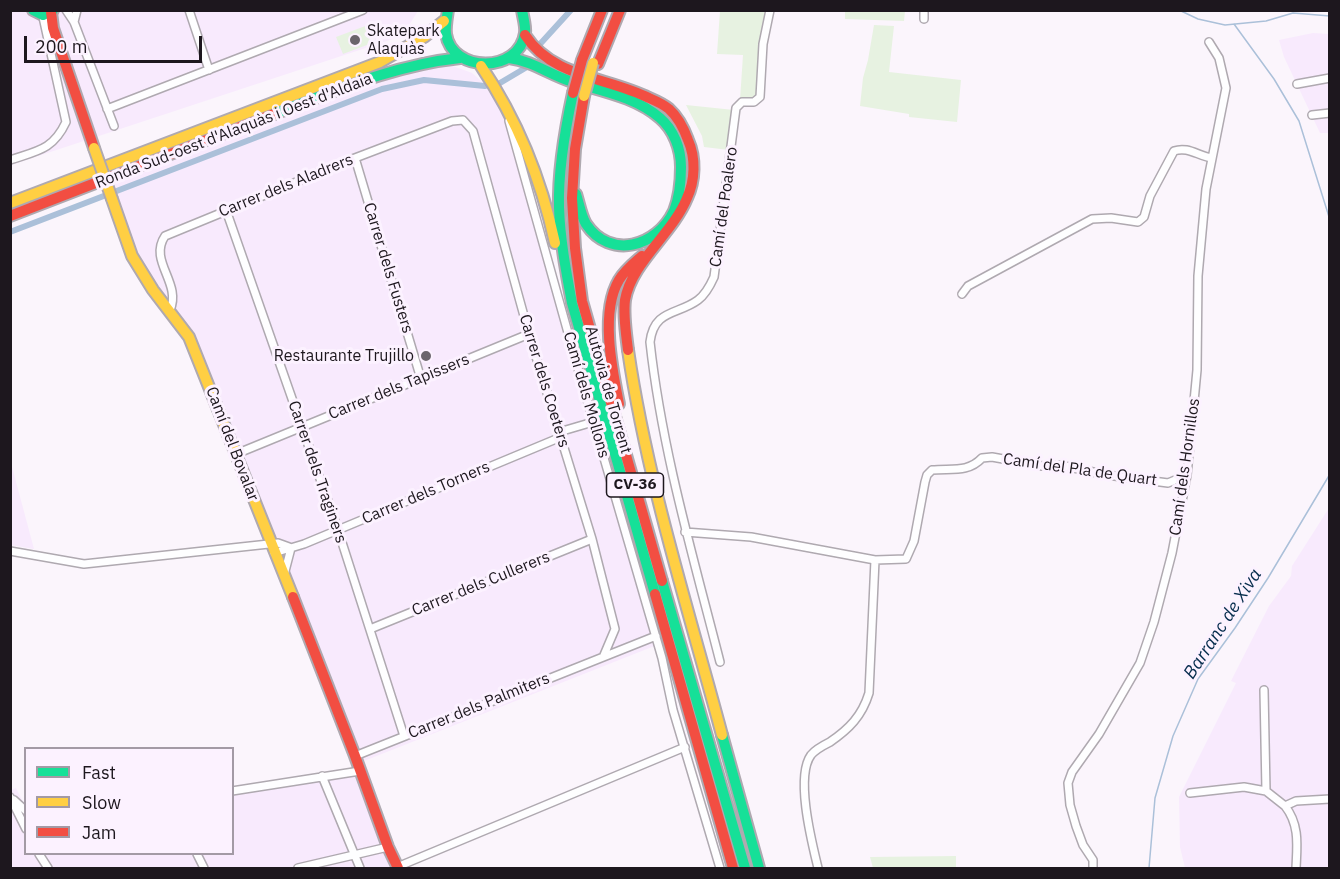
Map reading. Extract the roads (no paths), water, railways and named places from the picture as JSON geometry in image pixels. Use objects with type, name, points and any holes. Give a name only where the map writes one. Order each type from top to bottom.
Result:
[{"type":"main road","points":[[446,16],[448,42],[460,58],[481,66],[496,65],[509,58],[519,48],[525,35],[522,10]]},
{"type":"main road","name":"Autovia de Torrent","points":[[602,10],[582,60],[565,130],[559,208],[563,253],[572,303],[591,374],[733,868]]},
{"type":"main road","name":"Autovia de Torrent","points":[[615,10],[596,63],[577,131],[571,210],[574,253],[582,301],[745,868]]},
{"type":"main road","points":[[596,63],[620,10]]},
{"type":"main road","name":"Camí del Bovalar","points":[[44,13],[53,28],[132,256],[153,290],[189,337],[397,868]]},
{"type":"main road","name":"Ronda Sud-oest d'Alaquàs i Oest d'Aldaia","points":[[10,203],[380,62],[424,38],[446,16]]},
{"type":"main road","points":[[525,35],[538,53],[556,64],[638,91],[669,109],[687,137],[693,153],[692,189],[679,218],[642,264],[628,289],[624,311],[628,362],[638,416],[668,533],[759,868]]},
{"type":"main road","name":"Ronda Sud-oest d'Alaquàs i Oest d'Aldaia","points":[[10,216],[365,80],[406,67],[460,58]]},
{"type":"main road","points":[[509,58],[531,62],[555,76],[636,102],[660,117],[673,132],[680,150],[683,172],[681,188],[670,217],[657,234],[641,243],[624,246],[606,243],[593,235],[582,218],[576,196],[576,176],[586,96]]},
{"type":"main road","points":[[481,66],[502,95],[526,144],[549,213],[568,304],[582,357],[591,374]]},
{"type":"main road","points":[[651,539],[647,514],[617,394],[609,331],[610,304],[618,281],[679,218]]},
{"type":"street","points":[[66,10],[74,22],[114,126]]},
{"type":"street","points":[[74,22],[77,10]]},
{"type":"street","points":[[189,10],[209,70]]},
{"type":"street","points":[[107,108],[363,10]]},
{"type":"street","name":"Camí del Poalero","points":[[685,532],[660,414],[651,337],[656,324],[663,316],[698,300],[709,288],[714,276],[736,108],[742,102],[754,102],[760,97],[763,44],[770,10]]},
{"type":"street","points":[[924,10],[924,19]]},
{"type":"street","points":[[10,160],[42,150],[59,136],[66,122],[44,13]]},
{"type":"street","name":"Camí dels Hornillos","points":[[1093,868],[1093,860],[1076,826],[1070,805],[1068,783],[1072,772],[1099,734],[1140,663],[1154,622],[1172,553],[1187,475],[1197,370],[1198,276],[1206,189],[1226,88],[1219,57],[1209,42]]},
{"type":"street","points":[[1297,84],[1329,78]]},
{"type":"street","name":"Camí dels Mollons","points":[[502,95],[720,868]]},
{"type":"street","points":[[1312,116],[1329,113]]},
{"type":"street","name":"Carrer dels Coeters","points":[[452,121],[463,120],[473,131],[529,334],[592,539],[615,628],[604,655]]},
{"type":"street","name":"Carrer dels Aladrers","points":[[170,310],[173,297],[170,279],[160,259],[159,250],[165,236],[452,121]]},
{"type":"street","points":[[963,294],[968,286],[1092,219],[1111,218],[1138,222],[1144,217],[1150,196],[1174,151],[1186,149],[1203,157],[1212,158]]},
{"type":"street","name":"Carrer dels Fusters","points":[[355,158],[421,379]]},
{"type":"street","name":"Carrer dels Traginers","points":[[226,210],[338,530],[405,736]]},
{"type":"street","name":"Carrer dels Tapissers","points":[[236,454],[529,334]]},
{"type":"street","name":"Carrer dels Torners","points":[[291,549],[593,422]]},
{"type":"street","name":"Camí del Pla de Quart","points":[[685,532],[751,537],[876,560],[906,559],[914,541],[927,475],[932,470],[969,468],[982,458],[992,457],[1033,465],[1060,465],[1107,475],[1168,483],[1187,475]]},
{"type":"street","points":[[685,532],[720,662]]},
{"type":"street","name":"Carrer dels Cullerers","points":[[370,629],[592,539]]},
{"type":"street","points":[[10,550],[84,564],[273,549],[278,543],[291,549],[283,576]]},
{"type":"street","points":[[819,868],[813,848],[804,783],[807,765],[812,754],[847,730],[865,705],[869,693],[876,560]]},
{"type":"street","name":"Carrer dels Palmiters","points":[[355,756],[656,636]]},
{"type":"street","points":[[1264,690],[1266,791]]},
{"type":"street","points":[[397,868],[685,747]]},
{"type":"street","points":[[234,791],[360,771]]},
{"type":"street","points":[[322,777],[360,868]]},
{"type":"street","points":[[1190,793],[1244,787],[1266,791],[1292,814],[1296,829],[1296,868]]},
{"type":"street","points":[[10,797],[24,809]]},
{"type":"street","points":[[10,797],[24,825]]},
{"type":"street","points":[[1285,806],[1296,801],[1329,799]]},
{"type":"street","points":[[298,868],[387,846]]},
{"type":"street","points":[[40,855],[49,868]]},
{"type":"waterway","points":[[541,43],[571,10]]},
{"type":"waterway","points":[[1179,10],[1198,19],[1225,25],[1266,21],[1293,13],[1330,16]]},
{"type":"waterway","name":"Barranc de Xiva","points":[[1234,24],[1274,79],[1299,121],[1330,220]]},
{"type":"waterway","points":[[500,83],[527,67]]},
{"type":"waterway","points":[[10,232],[382,89],[424,80],[485,86]]},
{"type":"waterway","name":"Barranc de Xiva","points":[[1149,868],[1155,798],[1173,736],[1198,679],[1268,578],[1330,474]]},
{"type":"place","name":"Skatepark Alaquàs","points":[[355,40]]},
{"type":"place","name":"Restaurante Trujillo","points":[[426,356]]}]
